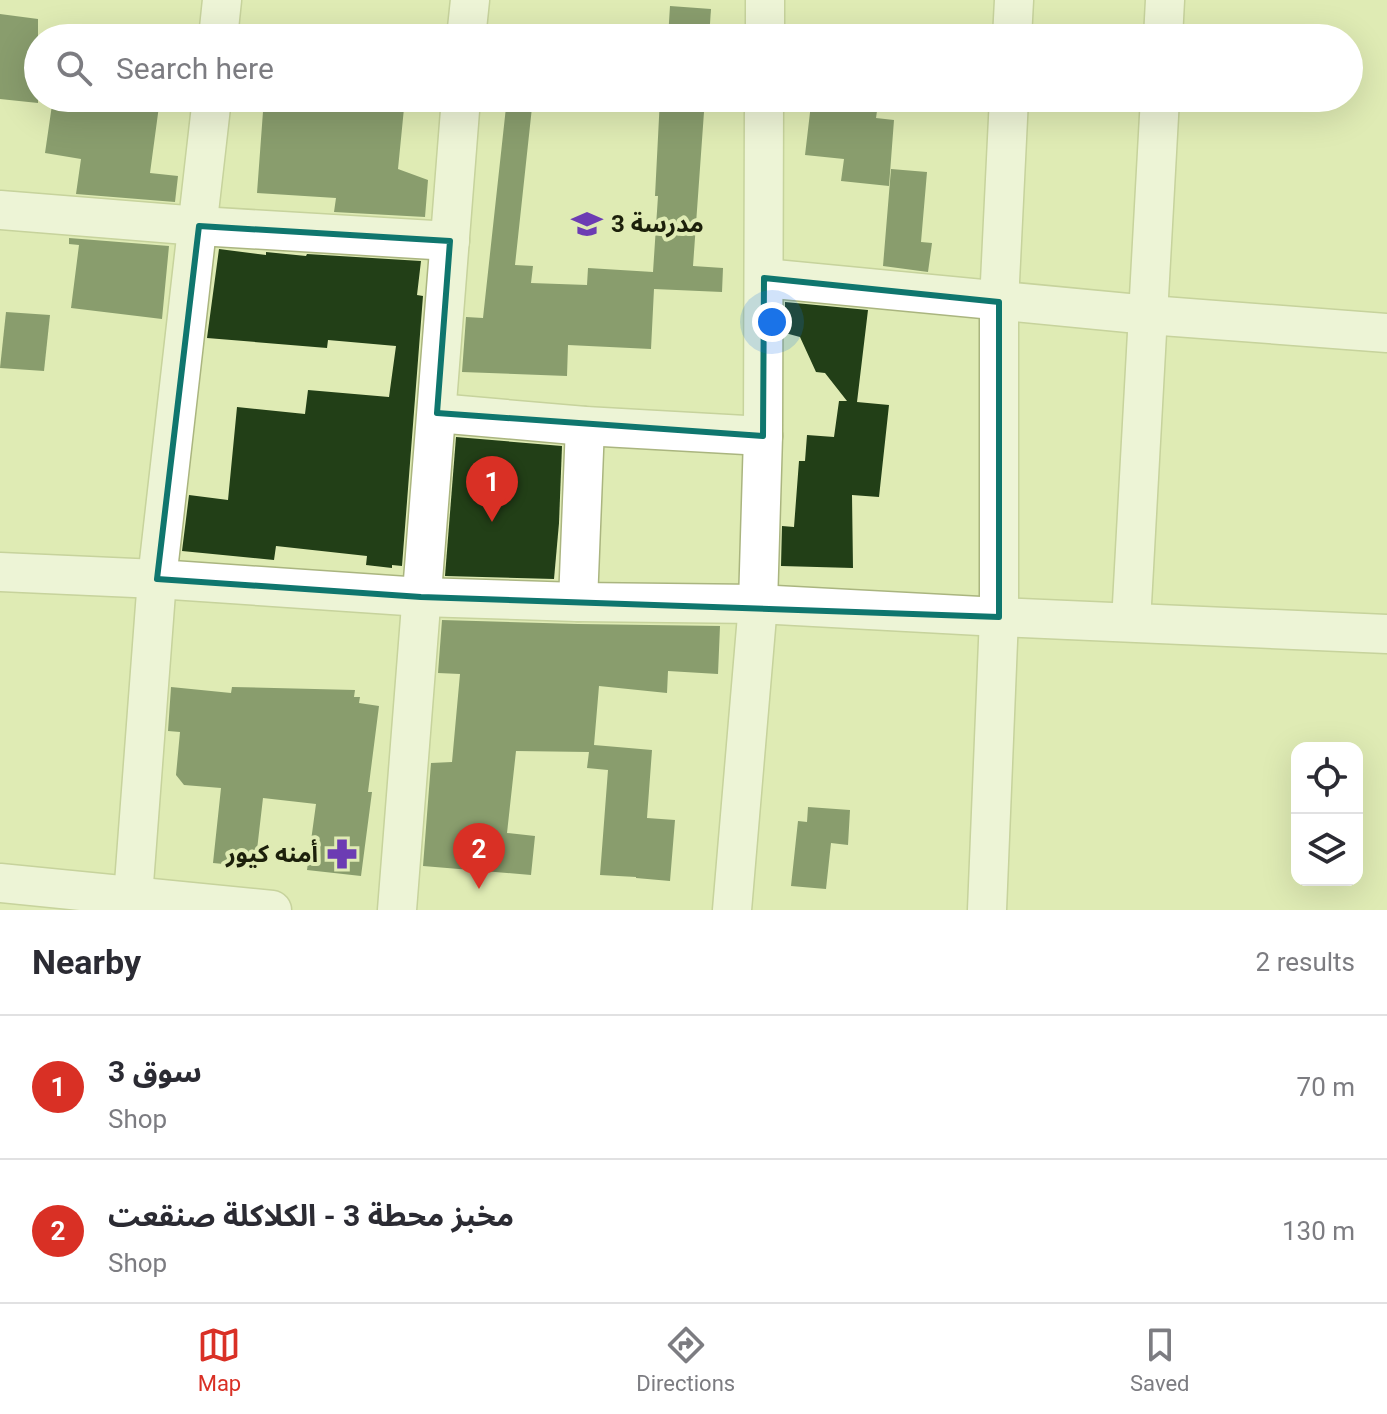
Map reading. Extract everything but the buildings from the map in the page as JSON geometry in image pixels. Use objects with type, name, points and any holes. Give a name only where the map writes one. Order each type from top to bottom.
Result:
[{"type":"street","points":[[219,24],[222,0]]},
{"type":"street","points":[[467,24],[470,0]]},
{"type":"street","points":[[765,0],[765,24]]},
{"type":"street","points":[[1013,24],[1014,0]]},
{"type":"street","points":[[1164,24],[1165,0]]},
{"type":"street","points":[[133,903],[157,579],[211,112]]},
{"type":"street","points":[[397,910],[460,112]]},
{"type":"street","points":[[732,910],[758,604],[763,436],[764,112]]},
{"type":"street","points":[[987,910],[999,617],[999,302],[1008,112]]},
{"type":"street","points":[[1131,622],[1159,112]]},
{"type":"street","points":[[0,210],[450,241]]},
{"type":"street","points":[[764,278],[999,302],[1387,333]]},
{"type":"street","points":[[437,413],[585,426],[763,436]]},
{"type":"street","points":[[578,602],[585,426]]},
{"type":"street","points":[[0,572],[421,597],[758,604],[1387,634]]},
{"type":"street","points":[[0,883],[133,903],[272,910]]},
{"type":"highlighted area","points":[[199,226],[450,241],[437,413],[763,436],[764,278],[999,302],[999,617],[421,597],[157,579]]},
{"type":"place","name":"مدرسة 3","points":[[587,224]]},
{"type":"place","name":"سوق 3","points":[[492,522]]},
{"type":"place","name":"أمنه كيور","points":[[342,854]]},
{"type":"place","name":"مخبز محطة 3 - الكلاكلة صنقعت","points":[[479,889]]}]
